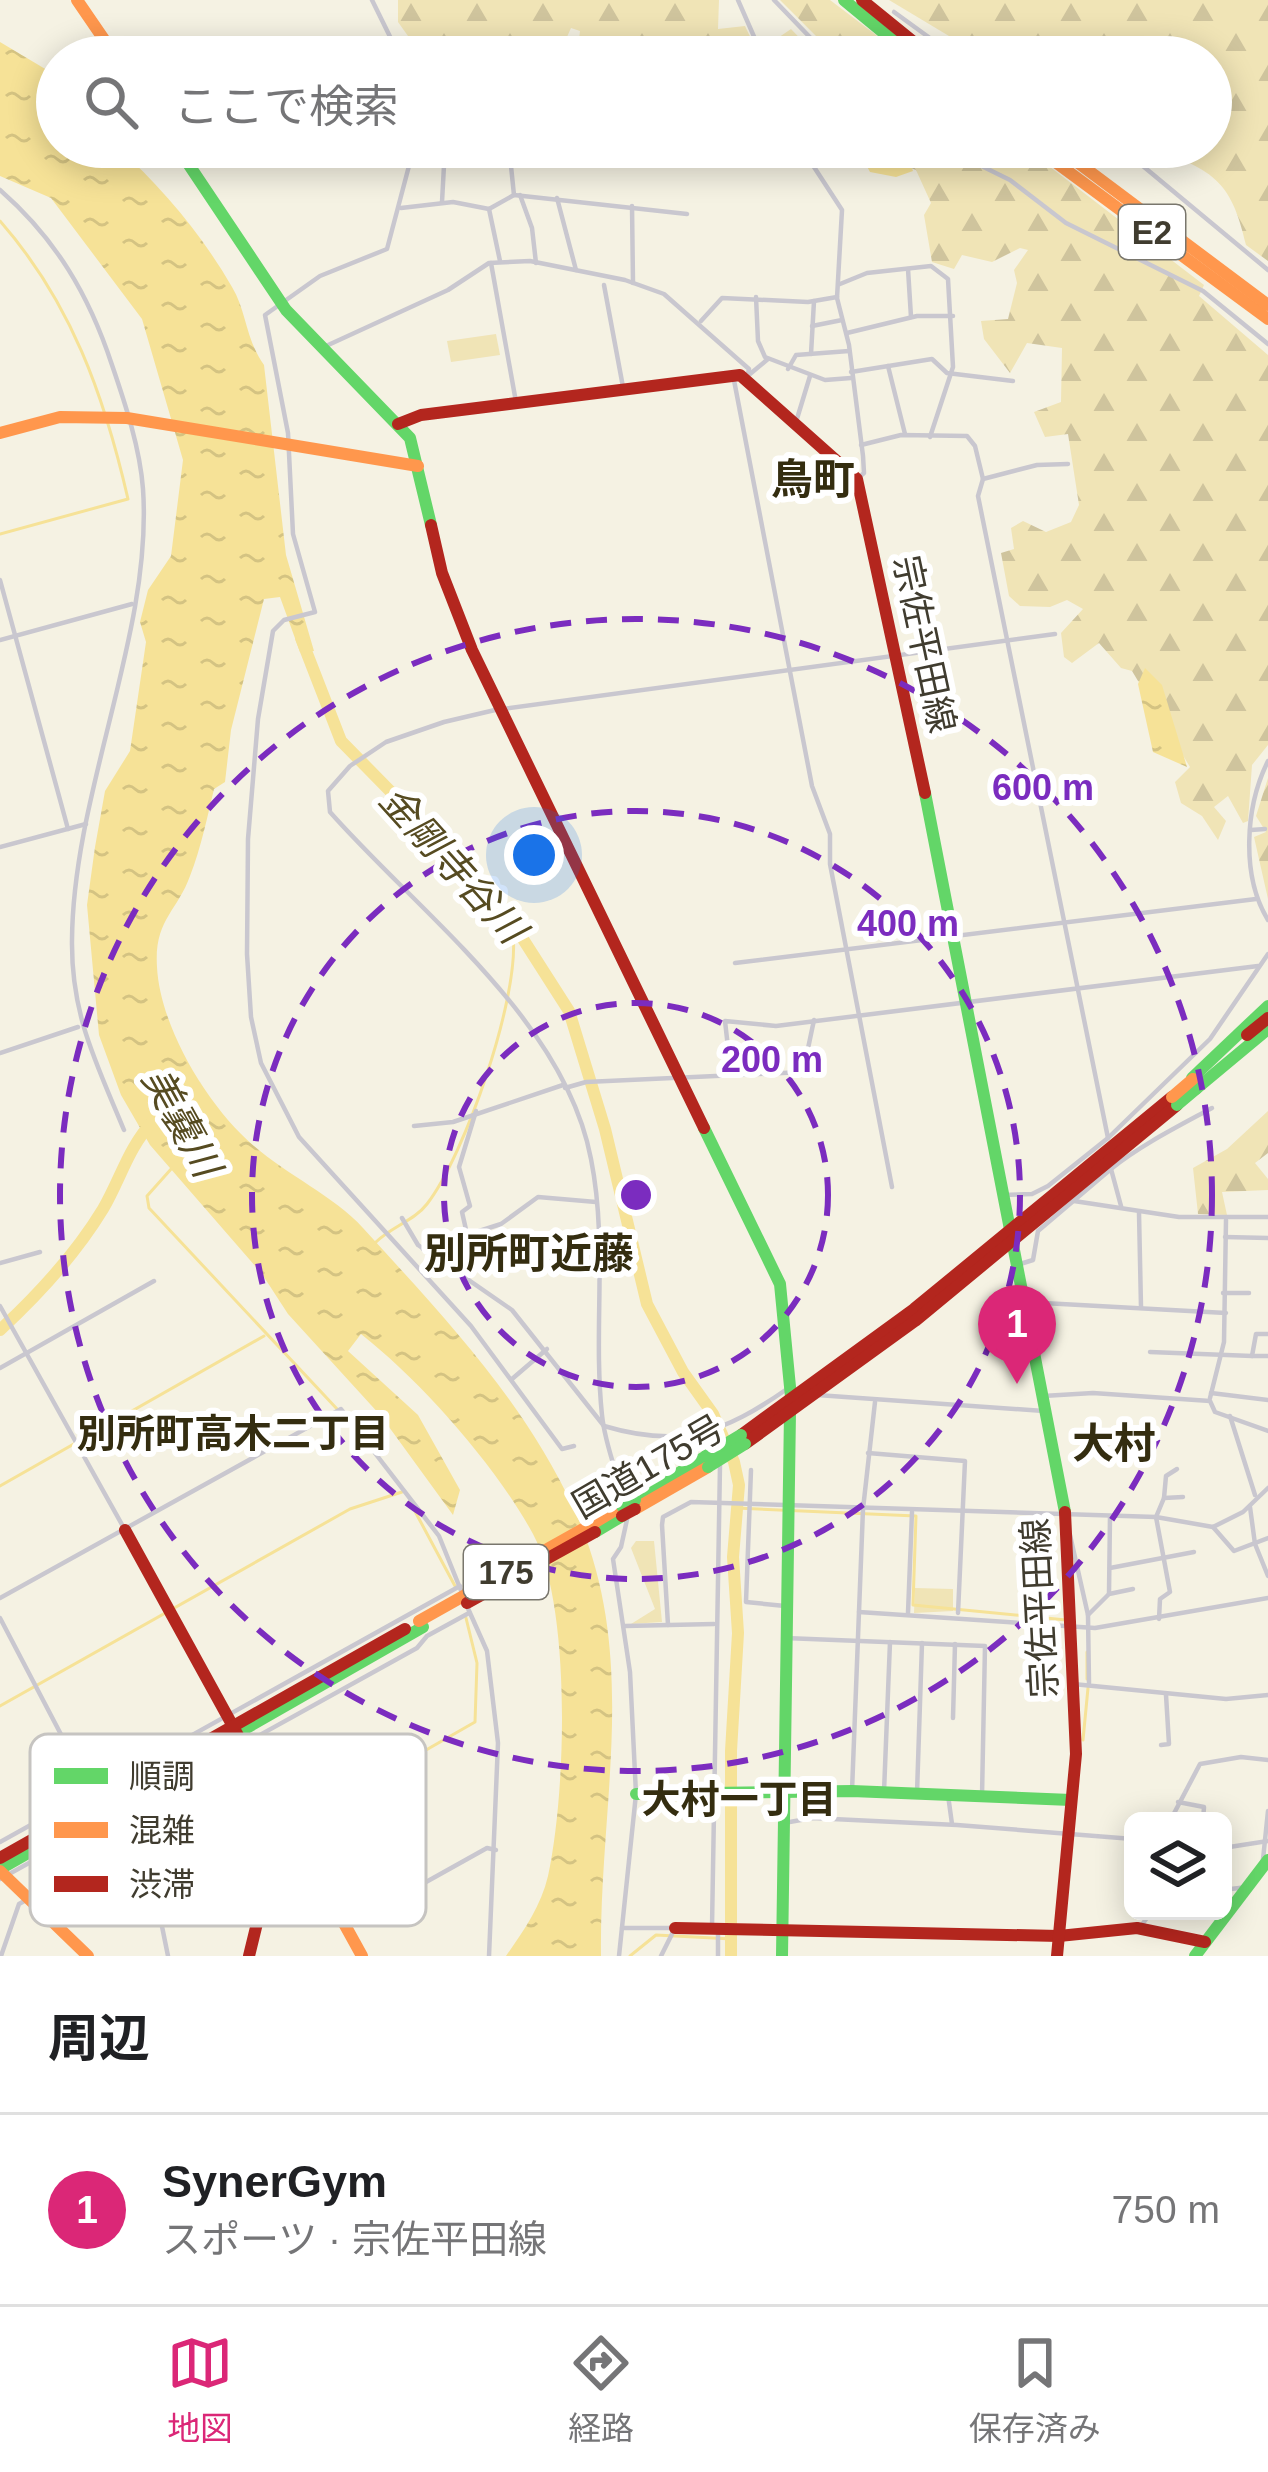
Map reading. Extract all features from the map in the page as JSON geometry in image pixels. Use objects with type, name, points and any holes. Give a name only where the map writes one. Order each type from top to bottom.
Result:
[{"type":"main road","points":[[77,0],[102,36]]},
{"type":"main road","points":[[844,0],[888,36]]},
{"type":"main road","points":[[862,0],[906,36]]},
{"type":"main road","points":[[191,168],[282,304],[320,349],[398,424],[415,448],[442,573],[472,650],[780,1284],[791,1386],[782,1956]]},
{"type":"main road","name":"E2","points":[[1064,168],[1267,313]]},
{"type":"main road","name":"E2","points":[[1085,168],[1221,268],[1267,313]]},
{"type":"main road","points":[[398,424],[421,415],[742,376],[857,479]]},
{"type":"main road","points":[[0,433],[60,417],[127,418],[418,466]]},
{"type":"main road","name":"宗佐平田線","points":[[857,479],[898,656],[1066,1518],[1073,1684],[1071,1801],[1057,1956]]},
{"type":"main road","points":[[1185,1089],[1268,1006]]},
{"type":"main road","name":"国道175号","points":[[790,1407],[817,1395],[1268,1018]]},
{"type":"main road","name":"国道175号","points":[[1185,1089],[1268,1031]]},
{"type":"main road","name":"国道175号","points":[[225,1734],[707,1462],[790,1407],[1011,1236]]},
{"type":"main road","points":[[125,1530],[238,1734]]},
{"type":"main road","points":[[636,1794],[851,1791],[1071,1801]]},
{"type":"main road","name":"国道175号","points":[[2,1868],[30,1851]]},
{"type":"main road","points":[[1195,1956],[1265,1864]]},
{"type":"main road","points":[[2,1868],[28,1899]]},
{"type":"main road","points":[[56,1926],[88,1956]]},
{"type":"main road","points":[[250,1956],[257,1926]]},
{"type":"main road","points":[[346,1927],[362,1956]]},
{"type":"main road","points":[[675,1928],[1059,1936],[1137,1928],[1205,1942]]},
{"type":"street","points":[[372,0],[390,36]]},
{"type":"street","points":[[738,0],[754,36]]},
{"type":"street","points":[[774,0],[809,36]]},
{"type":"street","points":[[894,12],[927,36]]},
{"type":"street","points":[[410,168],[387,249],[320,276],[265,315],[290,446],[289,508],[311,613],[284,620],[273,632],[258,719],[248,839],[250,1017],[261,1063],[299,1137],[512,1378],[562,1449],[574,1446]]},
{"type":"street","points":[[442,202],[444,168]]},
{"type":"street","points":[[512,168],[517,195],[532,228],[536,262]]},
{"type":"street","points":[[812,168],[831,185],[842,210],[837,297],[847,334],[864,473],[857,479]]},
{"type":"street","points":[[986,168],[1010,180],[1066,223],[1203,291],[1268,344]]},
{"type":"street","points":[[1145,168],[1268,270]]},
{"type":"street","points":[[0,190],[56,248],[99,326],[143,489],[132,604],[86,824],[72,943],[78,1027],[124,1130]]},
{"type":"street","points":[[401,208],[442,202],[489,209],[517,195],[687,214]]},
{"type":"street","points":[[556,198],[576,270]]},
{"type":"street","points":[[632,206],[633,283]]},
{"type":"street","points":[[489,209],[500,262]]},
{"type":"street","points":[[320,349],[448,290],[491,263],[536,262],[664,294],[701,321],[742,376],[790,668],[812,786],[830,834],[846,948],[892,1186]]},
{"type":"street","points":[[491,263],[515,402]]},
{"type":"street","points":[[840,284],[867,273],[931,266],[941,271],[952,289],[951,374],[930,437]]},
{"type":"street","points":[[908,268],[911,318]]},
{"type":"street","points":[[604,285],[623,387]]},
{"type":"street","points":[[756,297],[758,341],[768,359],[788,369],[810,376],[851,375],[932,359],[951,374],[1013,381]]},
{"type":"street","points":[[701,321],[722,298],[814,301],[837,297]]},
{"type":"street","points":[[811,354],[814,301]]},
{"type":"street","points":[[847,334],[911,318],[952,316]]},
{"type":"street","points":[[812,326],[843,320]]},
{"type":"street","points":[[788,369],[796,355],[849,351]]},
{"type":"street","points":[[742,376],[768,359]]},
{"type":"street","points":[[887,366],[905,435]]},
{"type":"street","points":[[796,422],[810,376]]},
{"type":"street","points":[[861,446],[905,435],[972,439],[983,478],[977,496],[1010,641],[1074,990],[1108,1138]]},
{"type":"street","points":[[983,478],[1037,465],[1068,464]]},
{"type":"street","points":[[0,580],[68,829]]},
{"type":"street","points":[[0,640],[132,604]]},
{"type":"street","points":[[619,1956],[636,1794],[625,1626],[613,1559],[629,1522],[604,1426],[597,1202],[591,1156],[564,1087],[510,1000],[330,812],[328,791],[369,752],[413,730],[505,710],[1055,634]]},
{"type":"street","points":[[1268,761],[1258,781],[1251,830],[1256,899],[1268,920]]},
{"type":"street","points":[[0,847],[86,824]]},
{"type":"street","points":[[1251,830],[1265,829]]},
{"type":"street","points":[[735,963],[952,932],[1256,899]]},
{"type":"street","points":[[1003,1195],[1032,1194],[1048,1186],[1108,1138],[1210,1039],[1268,954]]},
{"type":"street","points":[[731,1074],[722,1022],[776,1026],[1258,966]]},
{"type":"street","points":[[414,1126],[453,1122],[586,1082],[803,1072],[814,1020]]},
{"type":"street","points":[[0,1053],[78,1027]]},
{"type":"street","points":[[1173,1075],[1197,1117]]},
{"type":"street","points":[[1017,1264],[1034,1260],[1038,1232],[1140,1145],[1155,1143],[1212,1108]]},
{"type":"street","points":[[467,1235],[462,1212],[470,1206],[459,1167],[476,1112]]},
{"type":"street","points":[[1111,1169],[1122,1208]]},
{"type":"street","points":[[424,1249],[501,1224],[538,1197],[597,1202]]},
{"type":"street","points":[[1074,1202],[1226,1220],[1268,1217]]},
{"type":"street","points":[[1139,1213],[1142,1307]]},
{"type":"street","points":[[402,1218],[424,1249],[488,1288],[547,1349],[604,1426],[664,1436],[707,1435],[732,1426],[791,1386]]},
{"type":"street","points":[[1226,1220],[1226,1313],[1210,1397],[1215,1412],[1268,1431]]},
{"type":"street","points":[[1225,1237],[1268,1238]]},
{"type":"street","points":[[0,1263],[40,1252]]},
{"type":"street","points":[[0,1368],[154,1281]]},
{"type":"street","points":[[1223,1293],[1249,1292]]},
{"type":"street","points":[[1025,1302],[1226,1313]]},
{"type":"street","points":[[0,1306],[125,1530]]},
{"type":"street","points":[[1252,1356],[1256,1334],[1268,1334]]},
{"type":"street","points":[[512,1378],[547,1349]]},
{"type":"street","points":[[1150,1352],[1268,1356]]},
{"type":"street","points":[[817,1395],[1047,1411]]},
{"type":"street","points":[[1043,1396],[1268,1400]]},
{"type":"street","points":[[851,1791],[863,1509],[875,1402]]},
{"type":"street","points":[[0,1598],[340,1409],[439,1536],[487,1651],[495,1703],[496,1850],[489,1956]]},
{"type":"street","points":[[1230,1416],[1255,1495]]},
{"type":"street","points":[[707,1435],[721,1469],[712,1792],[718,1956]]},
{"type":"street","points":[[868,1453],[963,1456],[958,1616]]},
{"type":"street","points":[[1159,1618],[1160,1599],[1170,1592],[1156,1517],[1166,1476],[1177,1469]]},
{"type":"street","points":[[751,1470],[746,1602],[785,1606]]},
{"type":"street","points":[[1268,1488],[1255,1495],[1250,1507],[1255,1544],[1268,1576]]},
{"type":"street","points":[[1164,1498],[1183,1497]]},
{"type":"street","points":[[668,1624],[663,1517],[691,1502],[1066,1518],[1156,1517],[1214,1527],[1250,1507]]},
{"type":"street","points":[[908,1613],[912,1512]]},
{"type":"street","points":[[1109,1594],[1110,1516]]},
{"type":"street","points":[[1066,1518],[1090,1627],[1089,1684]]},
{"type":"street","points":[[1214,1527],[1234,1551],[1268,1538]]},
{"type":"street","points":[[1110,1568],[1166,1553],[1194,1552]]},
{"type":"street","points":[[226,1734],[338,1656],[460,1586]]},
{"type":"street","points":[[1088,1615],[1109,1594],[1133,1589]]},
{"type":"street","points":[[859,1612],[1090,1627],[1268,1598]]},
{"type":"street","points":[[221,1734],[417,1648],[427,1636],[469,1612]]},
{"type":"street","points":[[0,1618],[60,1734]]},
{"type":"street","points":[[625,1626],[714,1624]]},
{"type":"street","points":[[785,1638],[955,1644],[988,1650],[982,1796]]},
{"type":"street","points":[[884,1792],[890,1642]]},
{"type":"street","points":[[917,1793],[922,1643]]},
{"type":"street","points":[[953,1718],[955,1644]]},
{"type":"street","points":[[1073,1684],[1226,1699],[1268,1695]]},
{"type":"street","points":[[1161,1745],[1169,1744],[1166,1695]]},
{"type":"street","points":[[1173,1812],[1200,1764],[1241,1757],[1268,1760]]},
{"type":"street","points":[[948,1795],[952,1825]]},
{"type":"street","points":[[1178,1802],[1204,1807],[1204,1812]]},
{"type":"street","points":[[1265,1864],[1268,1811]]},
{"type":"street","points":[[784,1822],[812,1818],[1124,1838]]},
{"type":"street","points":[[0,1842],[30,1825]]},
{"type":"street","points":[[1232,1846],[1265,1840]]},
{"type":"street","points":[[426,1882],[487,1848],[496,1850]]},
{"type":"street","points":[[2,1868],[30,1854]]},
{"type":"street","points":[[1232,1889],[1248,1887]]},
{"type":"street","points":[[1,1956],[20,1904],[28,1899]]},
{"type":"street","points":[[1137,1928],[1144,1920]]},
{"type":"street","points":[[162,1926],[168,1956]]},
{"type":"street","points":[[622,1928],[675,1928],[661,1956]]},
{"type":"green space","points":[[398,0],[719,0],[718,29],[745,26],[750,36],[579,36],[580,31],[571,28],[567,36],[408,36],[398,22]]},
{"type":"green space","points":[[780,0],[830,0],[877,36],[816,36]]},
{"type":"green space","points":[[889,0],[1268,0],[1268,261],[1246,245],[1225,190],[1198,168],[1232,168],[1232,36],[949,36]]},
{"type":"green space","points":[[911,168],[1051,168],[1204,285],[1199,296],[1268,355],[1268,745],[1252,765],[1248,821],[1243,823],[1228,796],[1214,807],[1226,821],[1218,840],[1202,816],[1181,803],[1175,782],[1190,767],[1132,671],[1121,668],[1099,643],[1072,663],[1064,657],[1061,633],[1083,609],[1067,600],[1050,607],[1020,606],[1009,596],[1001,553],[1014,549],[1011,528],[1023,521],[1046,532],[1071,522],[1079,505],[1068,434],[1045,437],[1034,412],[1061,402],[1062,348],[1027,343],[1010,373],[984,339],[981,321],[1008,319],[1017,283],[1014,270],[1028,250],[1020,248],[992,262],[962,255],[954,269],[932,262],[924,215],[931,203]]},
{"type":"green space","points":[[496,334],[500,355],[451,362],[447,341]]},
{"type":"green space","points":[[1268,778],[1268,899],[1254,837],[1266,832],[1256,816]]},
{"type":"green space","points":[[1268,1111],[1268,1153],[1255,1163],[1268,1179],[1268,1190],[1222,1192],[1227,1215],[1198,1214],[1193,1168],[1227,1149]]},
{"type":"green space","points":[[636,1541],[654,1541],[662,1622],[631,1624],[655,1609],[631,1548]]},
{"type":"green space","points":[[915,1588],[953,1589],[953,1611],[914,1613]]},
{"type":"water","name":"美嚢川","points":[[0,42],[36,63],[36,168],[139,168],[208,249],[232,287],[264,365],[286,555],[314,651],[300,652],[280,597],[264,599],[231,730],[225,782],[214,789],[190,876],[159,938],[160,990],[189,1064],[220,1110],[267,1157],[351,1216],[423,1294],[506,1395],[574,1509],[594,1564],[611,1674],[601,1956],[506,1956],[545,1887],[559,1798],[560,1653],[546,1566],[533,1534],[456,1426],[361,1334],[348,1351],[418,1415],[460,1490],[453,1515],[381,1416],[288,1314],[262,1274],[150,1145],[121,1095],[99,1035],[87,905],[95,847],[105,791],[130,751],[146,642],[140,622],[148,590],[171,556],[183,460],[142,319],[51,198],[0,176]]},
{"type":"water","points":[[868,168],[913,171],[896,177]]},
{"type":"water","points":[[1145,668],[1162,685],[1187,767],[1153,752],[1138,684]]},
{"type":"waterway","points":[[0,221],[47,284],[82,351],[128,499],[0,534]]},
{"type":"waterway","name":"金剛寺谷川","points":[[301,638],[341,741],[500,903],[569,1011],[605,1129],[647,1304],[683,1372],[713,1414],[734,1462],[739,1485],[733,1557],[738,1633],[731,1751],[731,1956]]},
{"type":"waterway","points":[[376,1242],[427,1204],[457,1150],[499,1034],[513,962],[513,935],[520,933]]},
{"type":"waterway","name":"美嚢川","points":[[0,1330],[81,1242],[153,1121]]},
{"type":"waterway","name":"美嚢川","points":[[172,1168],[147,1196],[149,1208],[338,1410]]},
{"type":"waterway","points":[[0,1486],[264,1336]]},
{"type":"waterway","points":[[0,1706],[350,1509],[402,1492]]},
{"type":"waterway","points":[[410,1502],[455,1586]]},
{"type":"waterway","points":[[736,1508],[916,1516],[913,1605],[1066,1620]]},
{"type":"waterway","points":[[426,1750],[475,1722],[477,1663],[466,1618]]},
{"type":"waterway","points":[[1087,1652],[1087,1679]]},
{"type":"waterway","points":[[1083,1740],[1088,1688]]},
{"type":"waterway","points":[[630,1956],[656,1935],[732,1939]]},
{"type":"traffic: fast","points":[[844,0],[888,36]]},
{"type":"traffic: fast","points":[[191,168],[286,310],[410,438],[431,525]]},
{"type":"traffic: fast","points":[[925,793],[1065,1512]]},
{"type":"traffic: fast","points":[[1192,1078],[1268,1006]]},
{"type":"traffic: fast","points":[[1196,1089],[1268,1029]]},
{"type":"traffic: fast","points":[[1177,1105],[1196,1089]]},
{"type":"traffic: fast","points":[[704,1128],[780,1284],[791,1397]]},
{"type":"traffic: fast","points":[[782,1956],[790,1412]]},
{"type":"traffic: fast","points":[[706,1456],[741,1435]]},
{"type":"traffic: fast","points":[[708,1467],[745,1444]]},
{"type":"traffic: fast","points":[[635,1500],[706,1456]]},
{"type":"traffic: fast","points":[[622,1506],[635,1500]]},
{"type":"traffic: fast","points":[[595,1532],[622,1516]]},
{"type":"traffic: fast","points":[[236,1734],[423,1627]]},
{"type":"traffic: fast","points":[[636,1794],[852,1791],[1071,1800]]},
{"type":"traffic: fast","points":[[0,1869],[30,1852]]},
{"type":"traffic: fast","points":[[1195,1956],[1268,1860]]},
{"type":"traffic: slow","points":[[77,0],[102,36]]},
{"type":"traffic: slow","points":[[1063,168],[1268,319]]},
{"type":"traffic: slow","points":[[1085,168],[1268,305]]},
{"type":"traffic: slow","points":[[0,433],[60,417],[127,418],[418,466]]},
{"type":"traffic: slow","points":[[1172,1097],[1193,1079]]},
{"type":"traffic: slow","points":[[635,1509],[708,1467]]},
{"type":"traffic: slow","points":[[592,1524],[622,1506]]},
{"type":"traffic: slow","points":[[419,1621],[592,1524]]},
{"type":"traffic: slow","points":[[0,1871],[30,1900]]},
{"type":"traffic: slow","points":[[57,1926],[88,1956]]},
{"type":"traffic: slow","points":[[345,1926],[362,1956]]},
{"type":"traffic: jam","points":[[862,0],[906,36]]},
{"type":"traffic: jam","points":[[398,424],[421,415],[740,375],[857,479],[925,793]]},
{"type":"traffic: jam","points":[[431,525],[442,573],[472,650],[704,1128]]},
{"type":"traffic: jam","points":[[1247,1035],[1268,1018]]},
{"type":"traffic: jam","points":[[741,1435],[914,1309],[1172,1097]]},
{"type":"traffic: jam","points":[[745,1444],[915,1321],[1177,1105]]},
{"type":"traffic: jam","points":[[622,1516],[635,1509]]},
{"type":"traffic: jam","points":[[1057,1956],[1076,1754],[1065,1512]]},
{"type":"traffic: jam","points":[[125,1530],[237,1734]]},
{"type":"traffic: jam","points":[[467,1603],[595,1532]]},
{"type":"traffic: jam","points":[[219,1734],[405,1629]]},
{"type":"traffic: jam","points":[[0,1858],[30,1841]]},
{"type":"traffic: jam","points":[[249,1956],[256,1926]]},
{"type":"traffic: jam","points":[[675,1928],[1059,1936],[1137,1928],[1205,1942]]},
{"type":"place","name":"SynerGym","points":[[1017,1384]]},
{"type":"district","name":"鳥町","points":[[813,479]]},
{"type":"district","name":"別所町近藤","points":[[529,1253]]},
{"type":"district","name":"別所町高木二丁目","points":[[233,1433]]},
{"type":"district","name":"大村","points":[[1114,1443]]},
{"type":"district","name":"大村一丁目","points":[[739,1799]]}]
